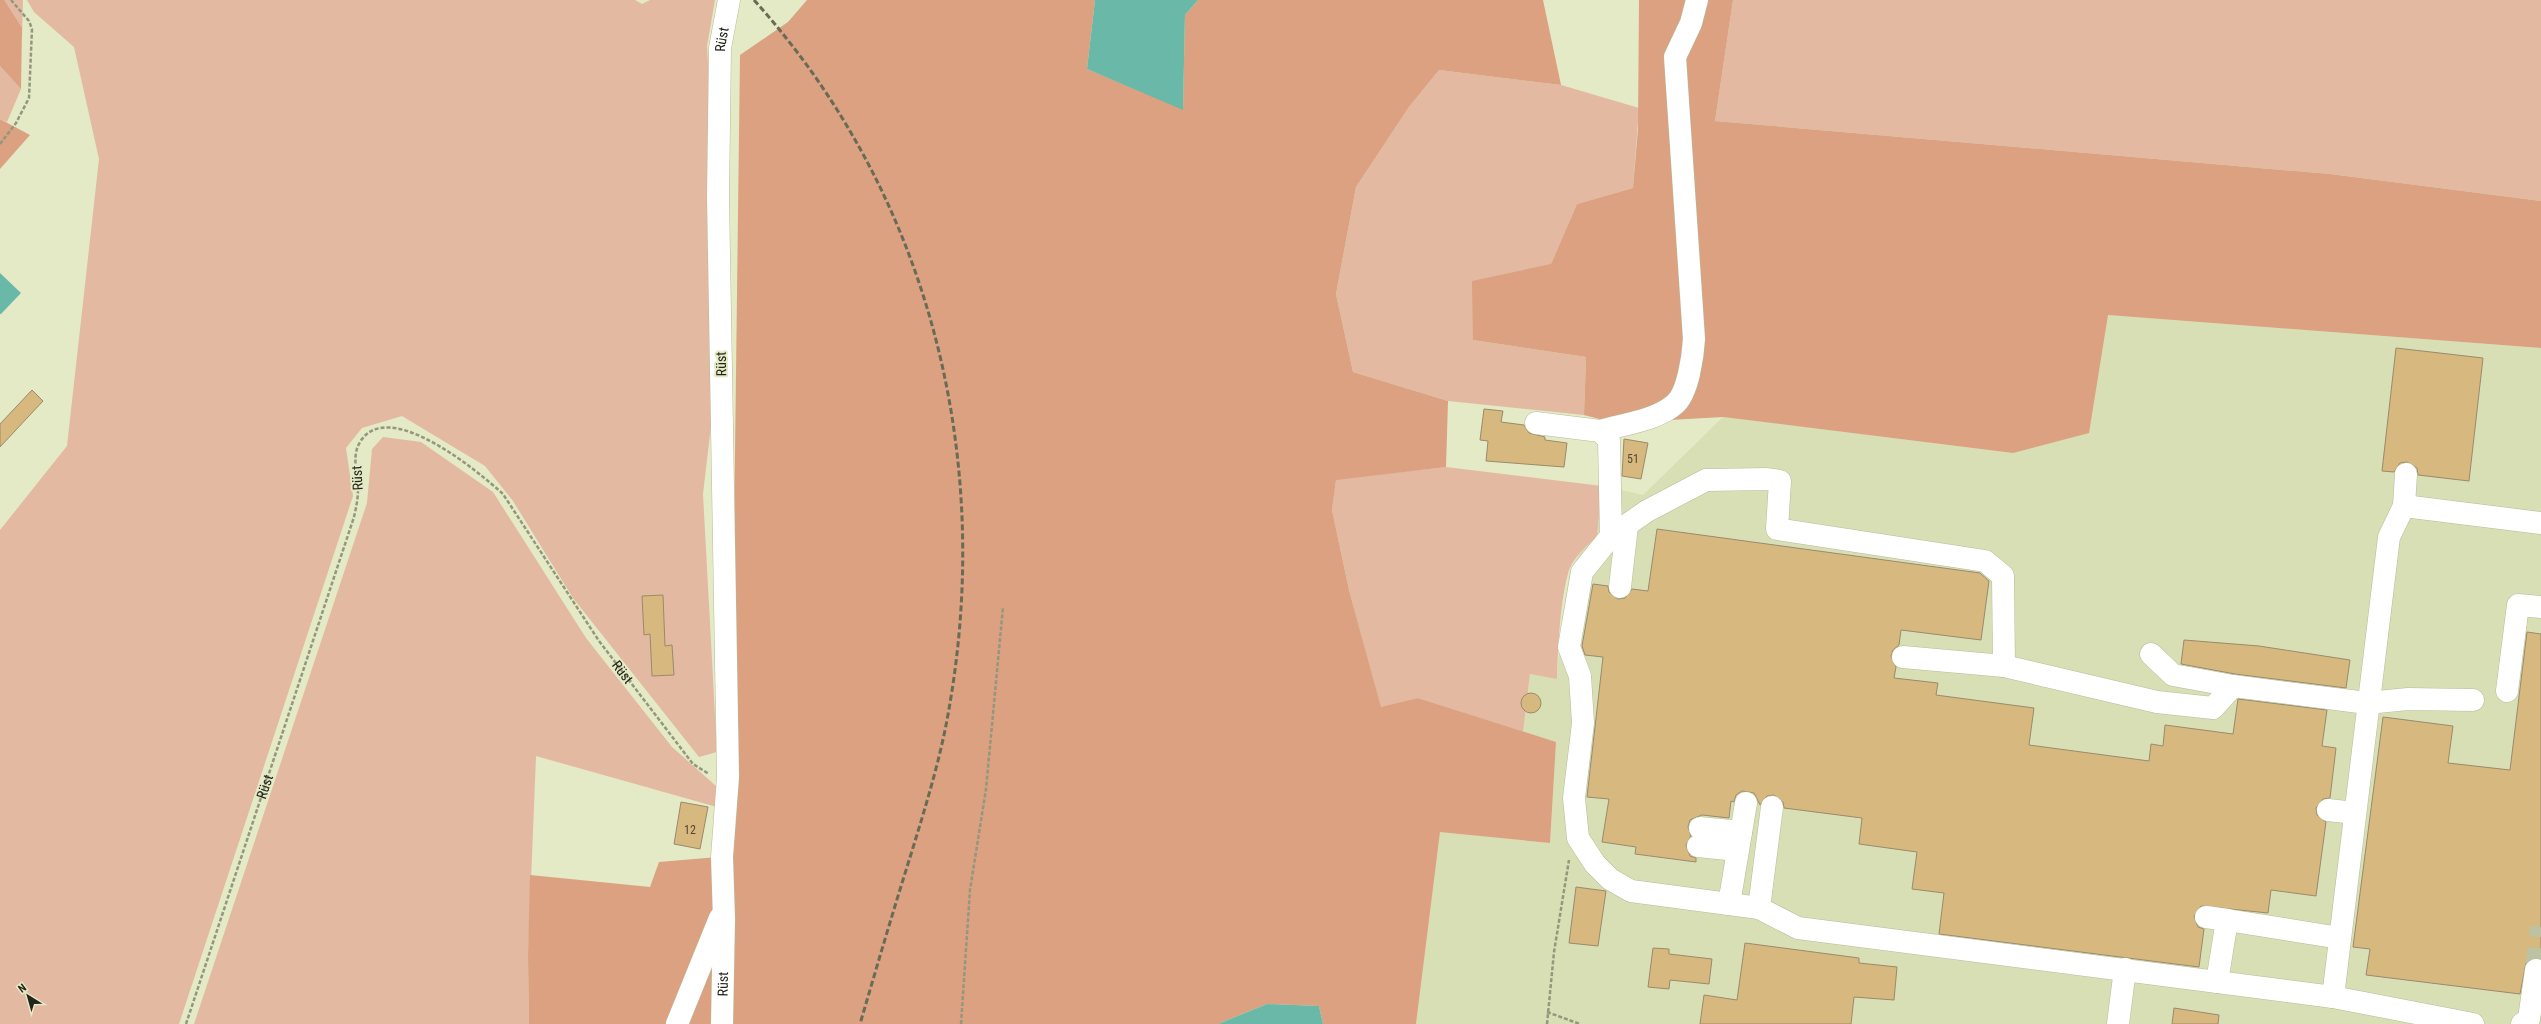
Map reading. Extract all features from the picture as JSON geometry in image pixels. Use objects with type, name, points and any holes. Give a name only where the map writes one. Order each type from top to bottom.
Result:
[{"type":"street","name":"Rüst","points":[[722,1024],[724,906],[722,857],[728,777],[718,196],[720,48],[729,0]]},
{"type":"street","points":[[1536,423],[1600,431],[1658,415],[1676,404],[1692,360],[1694,339],[1675,57],[1691,23],[1697,0]]},
{"type":"street","points":[[1600,431],[1609,440],[1619,531],[1620,588]]},
{"type":"street","points":[[2333,997],[2367,703],[2389,536],[2404,506],[2406,474]]},
{"type":"street","points":[[2004,666],[2003,576],[1985,561],[1777,529],[1780,481],[1767,479],[1706,480],[1647,511],[1619,531],[1582,572],[1569,647],[1580,676],[1584,723],[1574,798],[1578,838],[1595,864],[1610,879],[1631,891],[1759,908],[1798,928],[2333,997],[2474,1024]]},
{"type":"street","points":[[2404,506],[2541,523]]},
{"type":"street","points":[[2507,691],[2518,605],[2541,607]]},
{"type":"street","points":[[2152,654],[2173,675],[2233,686],[2367,703],[2408,698],[2473,700]]},
{"type":"street","points":[[1903,657],[2004,666],[2156,702],[2213,708],[2233,686]]},
{"type":"street","points":[[1729,904],[1746,803]]},
{"type":"street","points":[[1759,908],[1772,807]]},
{"type":"street","points":[[2328,810],[2355,813]]},
{"type":"street","points":[[1699,837],[1739,841]]},
{"type":"street","points":[[677,1024],[724,906]]},
{"type":"street","points":[[2206,917],[2340,938]]},
{"type":"street","points":[[2217,982],[2227,920]]},
{"type":"street","points":[[2118,1024],[2125,969]]},
{"type":"street","points":[[2522,1024],[2529,1018],[2536,970]]},
{"type":"path","points":[[0,144],[16,123],[29,98],[32,29],[29,21],[11,0]]},
{"type":"path","name":"Rüst","points":[[186,1024],[354,517],[358,489],[355,464],[356,451],[366,435],[376,430],[388,427],[417,434],[486,478],[503,494],[591,630],[676,743],[693,764],[713,777],[728,777]]},
{"type":"path","points":[[961,1024],[970,890],[986,789],[1003,607]]},
{"type":"path","points":[[1546,1024],[1569,855],[1578,838]]},
{"type":"path","points":[[1547,1012],[1580,1024]]},
{"type":"shaded area","points":[[0,0],[23,0],[22,37],[0,32]]},
{"type":"shaded area","points":[[0,0],[4,0],[22,28],[21,89],[0,66]]},
{"type":"shaded area","points":[[27,0],[635,0],[642,4],[650,0],[715,0],[707,46],[724,315],[703,494],[717,752],[699,757],[573,598],[513,501],[485,466],[402,416],[362,428],[346,448],[353,496],[179,1024],[0,1024],[0,530],[67,446],[99,159],[74,47],[34,12]]},
{"type":"shaded area","points":[[807,0],[1095,0],[1087,69],[1183,109],[1185,15],[1198,0],[1543,0],[1561,85],[1439,70],[1409,107],[1356,187],[1336,294],[1353,372],[1448,401],[1446,467],[1336,480],[1332,510],[1349,590],[1381,707],[1418,698],[1556,742],[1550,843],[1440,832],[1416,1024],[1323,1024],[1319,1006],[1267,1004],[1218,1024],[529,1024],[528,956],[530,875],[650,887],[659,862],[730,856],[740,55],[788,22]]},
{"type":"shaded area","points":[[1639,0],[1733,0],[1715,121],[2330,174],[2541,201],[2541,348],[2108,315],[2089,433],[2013,453],[1723,417],[1615,423],[1584,415],[1586,357],[1473,340],[1472,281],[1551,264],[1577,204],[1633,188],[1638,129]]},
{"type":"shaded area","points":[[1733,0],[2541,0],[2541,201],[2330,174],[1715,121]]},
{"type":"shaded area","points":[[0,66],[21,89],[7,122],[0,119]]},
{"type":"shaded area","points":[[1439,70],[1561,85],[1639,108],[1633,188],[1577,204],[1551,264],[1473,340],[1586,357],[1584,415],[1448,401],[1353,372],[1336,294],[1356,187],[1409,107]]},
{"type":"shaded area","points":[[0,119],[30,135],[0,169]]},
{"type":"shaded area","points":[[2108,315],[2541,348],[2541,1024],[1416,1024],[1440,831],[1550,843],[1556,742],[1523,732],[1530,674],[1557,678],[1561,625],[1570,570],[1581,551],[1597,537],[1602,486],[1643,495],[1723,417],[2013,453]]},
{"type":"shaded area","points":[[383,437],[421,442],[493,492],[586,638],[672,747],[716,786],[717,807],[536,756],[528,956],[529,1024],[194,1024],[367,503],[372,449]]},
{"type":"shaded area","points":[[1446,467],[1602,486],[1597,537],[1577,556],[1569,570],[1566,582],[1560,624],[1557,679],[1530,674],[1523,732],[1418,698],[1381,708],[1349,590],[1332,510],[1336,479]]},
{"type":"water","points":[[1095,0],[1198,0],[1185,15],[1183,110],[1087,69]]},
{"type":"water","points":[[0,273],[21,293],[1,314],[0,314]]},
{"type":"water","points":[[1267,1004],[1319,1006],[1323,1024],[1218,1024]]},
{"type":"building","points":[[2396,348],[2483,358],[2469,481],[2418,475],[2417,468],[2407,462],[2400,463],[2394,472],[2382,471]]},
{"type":"building","points":[[32,390],[43,401],[0,447],[0,424]]},
{"type":"building","points":[[1484,409],[1503,411],[1501,422],[1524,425],[1529,433],[1545,437],[1545,440],[1567,443],[1564,467],[1486,461],[1488,441],[1480,440]]},
{"type":"building","points":[[1624,439],[1648,443],[1641,479],[1622,476]]},
{"type":"building","points":[[1657,529],[1980,573],[1989,581],[1981,640],[1901,630],[1899,645],[1893,650],[1891,656],[1896,667],[1894,678],[1938,683],[1936,695],[2034,708],[2029,745],[2149,761],[2151,744],[2163,746],[2165,725],[2233,734],[2238,699],[2327,710],[2322,746],[2336,748],[2330,798],[2323,799],[2316,808],[2317,815],[2326,822],[2316,896],[2271,890],[2268,913],[2201,906],[2194,916],[2198,927],[2204,929],[2199,967],[1939,934],[1944,893],[1912,889],[1917,852],[1859,844],[1862,818],[1784,808],[1783,802],[1774,795],[1767,796],[1760,805],[1754,793],[1742,791],[1736,795],[1734,802],[1731,801],[1729,818],[1702,815],[1690,820],[1688,827],[1691,836],[1686,845],[1690,856],[1696,858],[1696,862],[1635,854],[1636,847],[1602,842],[1609,799],[1587,797],[1603,657],[1585,655],[1582,646],[1593,584],[1608,586],[1609,592],[1618,599],[1625,598],[1632,589],[1648,591]]},
{"type":"building","points":[[663,595],[665,646],[672,645],[674,675],[652,676],[650,634],[644,635],[642,596]]},
{"type":"building","points":[[2527,632],[2541,634],[2541,959],[2532,958],[2526,963],[2520,994],[2366,975],[2370,949],[2353,947],[2383,717],[2453,726],[2448,763],[2510,770]]},
{"type":"building","points":[[2184,640],[2259,646],[2350,660],[2346,688],[2235,674],[2181,664]]},
{"type":"building","points":[[1531,693],[1538,696],[1541,703],[1538,710],[1531,713],[1524,710],[1521,703],[1524,696]]},
{"type":"building","points":[[681,802],[708,807],[700,849],[674,844]]},
{"type":"building","points":[[1576,887],[1606,891],[1598,946],[1569,943]]},
{"type":"building","points":[[1745,943],[1859,958],[1859,963],[1897,967],[1894,1000],[1854,997],[1851,1024],[1700,1024],[1704,995],[1737,1000]]},
{"type":"building","points":[[1653,948],[1669,949],[1669,954],[1712,959],[1709,984],[1670,980],[1669,989],[1648,987]]},
{"type":"building","points":[[2174,1008],[2219,1015],[2218,1024],[2172,1024]]},
{"type":"tunnel","points":[[2536,970],[2541,927]]},
{"type":"railway","points":[[754,0],[814,75],[864,155],[903,240],[933,329],[952,420],[962,513],[961,608],[950,703],[943,740],[929,796],[860,1024]]}]
